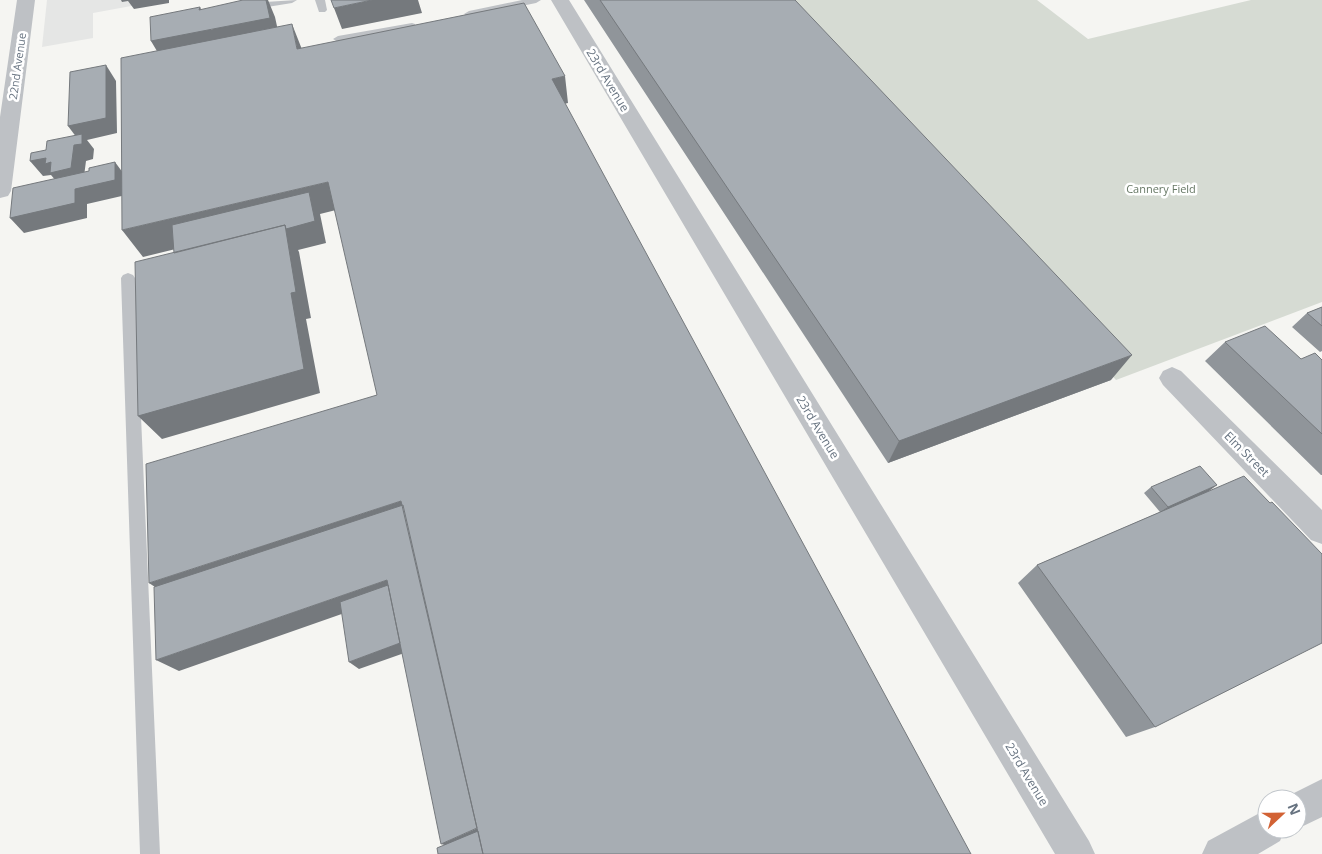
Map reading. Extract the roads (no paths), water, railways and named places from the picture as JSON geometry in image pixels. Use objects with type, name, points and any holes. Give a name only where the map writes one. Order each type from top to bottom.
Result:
[{"type":"street","name":"22nd Avenue","points":[[0,191],[26,0]]},
{"type":"street","name":"23rd Avenue","points":[[560,0],[1076,854]]},
{"type":"street","name":"Elm Street","points":[[1172,378],[1322,530]]},
{"type":"street","points":[[1307,805],[1322,797]]},
{"type":"street","points":[[1221,854],[1257,834]]},
{"type":"lane","points":[[260,0],[262,5],[292,0]]},
{"type":"lane","points":[[462,16],[536,0]]},
{"type":"lane","points":[[338,39],[424,24]]},
{"type":"lane","points":[[128,278],[150,854]]},
{"type":"park label","name":"Cannery Field","points":[[1161,188]]}]
